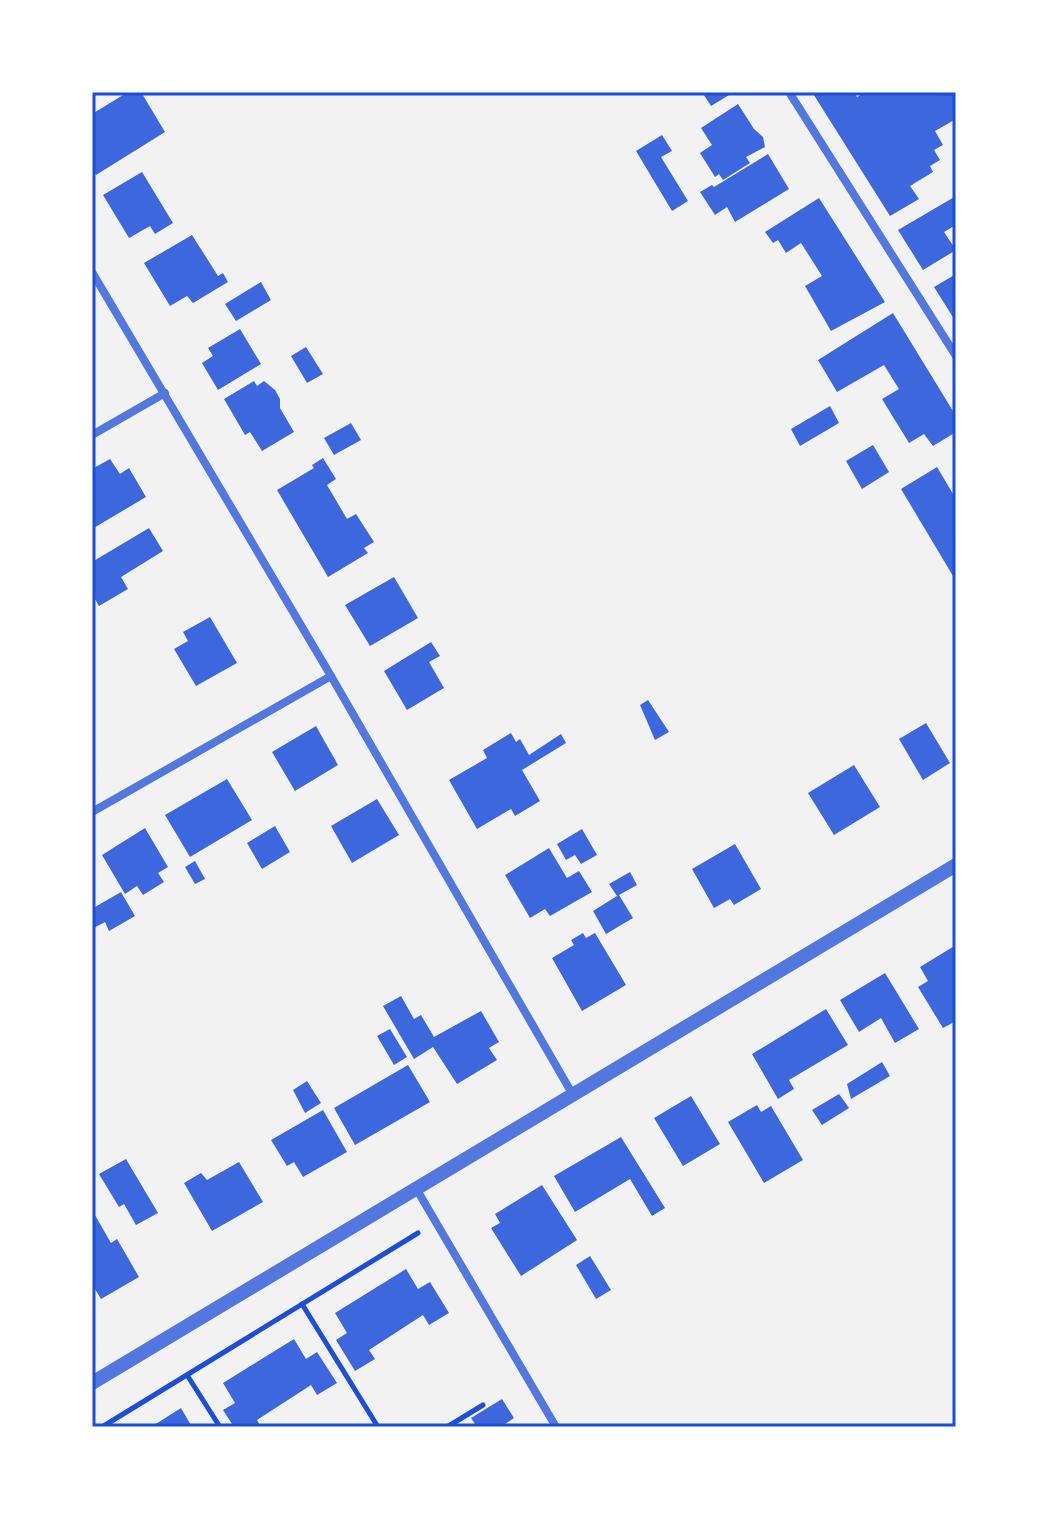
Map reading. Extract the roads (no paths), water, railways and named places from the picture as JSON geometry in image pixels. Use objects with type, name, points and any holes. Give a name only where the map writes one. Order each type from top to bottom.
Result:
[{"type":"street","points":[[789,92],[956,356]]},
{"type":"street","points":[[92,272],[331,676],[573,1095]]},
{"type":"street","points":[[92,435],[165,393]]},
{"type":"street","points":[[92,812],[331,676]]},
{"type":"street","points":[[92,1383],[956,865]]},
{"type":"street","points":[[417,1190],[556,1427]]}]
